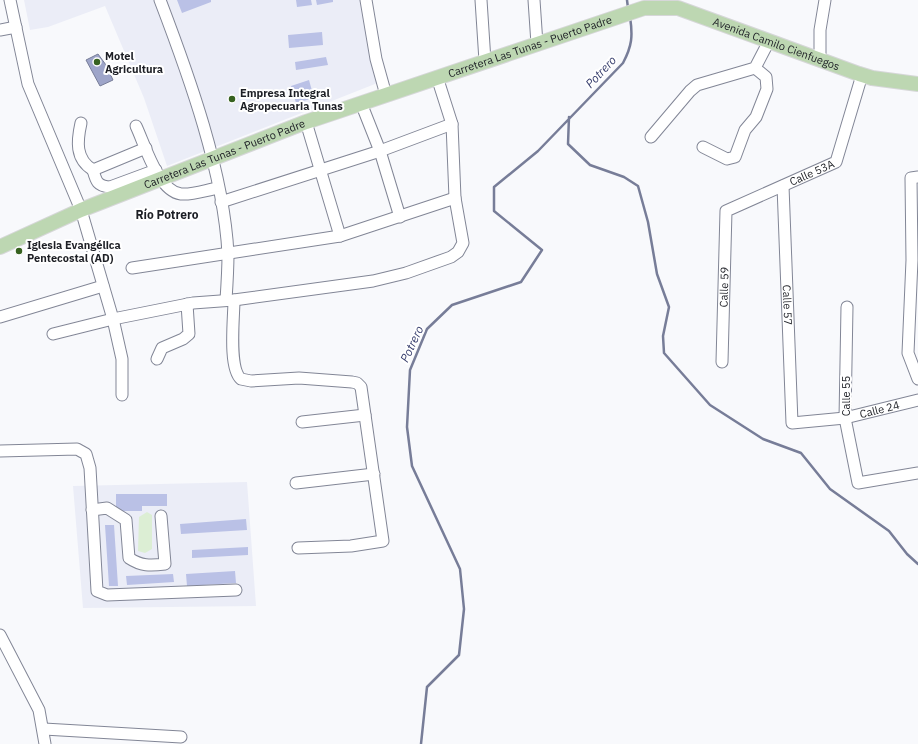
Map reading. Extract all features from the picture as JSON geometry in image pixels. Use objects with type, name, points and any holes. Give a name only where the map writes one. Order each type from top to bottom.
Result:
[{"type":"main road","name":"Avenida Camilo Cienfuegos","points":[[628,13],[644,8],[678,8],[862,75],[872,78],[918,84]]},
{"type":"main road","name":"Carretera Las Tunas - Puerto Padre","points":[[0,247],[158,174],[211,158],[306,122],[628,13]]},
{"type":"street","points":[[10,0],[28,84],[81,210],[113,319],[122,359],[122,394]]},
{"type":"street","points":[[160,0],[176,45],[211,158],[221,202],[228,254],[233,349],[238,376],[251,380],[299,378],[357,383],[361,387],[383,541],[351,546],[298,548]]},
{"type":"street","points":[[366,0],[376,59],[386,95]]},
{"type":"street","points":[[481,0],[485,61]]},
{"type":"street","points":[[534,0],[537,44]]},
{"type":"street","points":[[820,60],[820,30],[826,0]]},
{"type":"street","points":[[0,30],[16,27]]},
{"type":"street","points":[[651,137],[690,91],[697,85],[755,68],[769,41]]},
{"type":"street","points":[[703,147],[727,159],[735,157],[741,137],[756,117],[767,89],[766,77],[755,68]]},
{"type":"street","name":"Calle 53A","points":[[726,211],[836,162],[862,75]]},
{"type":"street","points":[[53,334],[113,319],[187,304],[230,300],[373,280],[406,273],[451,258],[458,252],[464,243],[455,198],[452,124],[437,77]]},
{"type":"street","points":[[361,103],[380,151],[400,217]]},
{"type":"street","points":[[306,122],[340,236]]},
{"type":"street","points":[[81,123],[78,150],[86,166],[93,170],[98,184],[102,187],[110,187],[158,174]]},
{"type":"street","points":[[221,202],[380,151],[452,124]]},
{"type":"street","points":[[136,126],[158,174],[171,190],[179,194],[189,194],[218,188]]},
{"type":"street","points":[[93,170],[146,148]]},
{"type":"street","points":[[914,178],[915,261],[908,353],[918,379]]},
{"type":"street","name":"Calle 57","points":[[783,186],[792,423]]},
{"type":"street","points":[[132,268],[340,236],[455,198]]},
{"type":"street","name":"Calle 59","points":[[722,362],[726,211]]},
{"type":"street","points":[[0,317],[103,286]]},
{"type":"street","points":[[157,359],[162,348],[189,334],[187,304]]},
{"type":"street","name":"Calle 55","points":[[847,307],[845,418],[858,483],[918,473]]},
{"type":"street","name":"Calle 24","points":[[792,423],[845,418],[918,400]]},
{"type":"street","points":[[302,422],[365,414]]},
{"type":"street","points":[[0,451],[77,449],[86,454],[90,468],[98,592],[106,595],[236,590]]},
{"type":"street","points":[[296,483],[374,474]]},
{"type":"street","points":[[92,510],[107,508],[126,520],[129,558],[138,564],[149,566],[165,564],[161,516]]},
{"type":"street","points":[[1,638],[39,710],[44,729],[45,744]]},
{"type":"street","points":[[44,729],[181,737]]},
{"type":"shaded area","points":[[24,0],[363,0],[380,82],[167,166],[144,98],[105,6],[48,27],[30,30]]},
{"type":"shaded area","points":[[247,482],[256,606],[83,608],[73,486]]},
{"type":"green space","points":[[147,512],[152,515],[152,549],[145,553],[138,551],[139,517]]},
{"type":"water","points":[[98,54],[106,65],[113,80],[100,86],[86,60]]},
{"type":"building","points":[[177,0],[211,0],[211,2],[182,13]]},
{"type":"building","points":[[296,0],[311,0],[312,5],[297,7]]},
{"type":"building","points":[[316,0],[333,0],[333,2],[317,5]]},
{"type":"building","points":[[322,32],[323,45],[289,48],[288,35]]},
{"type":"building","points":[[326,57],[328,65],[296,70],[295,62]]},
{"type":"building","points":[[309,80],[314,98],[296,103],[291,86]]},
{"type":"building","points":[[116,494],[167,494],[167,506],[142,506],[142,511],[116,511]]},
{"type":"building","points":[[246,519],[247,530],[181,534],[180,524]]},
{"type":"building","points":[[105,525],[114,525],[118,586],[109,586]]},
{"type":"building","points":[[248,547],[248,555],[192,558],[192,550]]},
{"type":"building","points":[[235,571],[236,583],[187,586],[186,574]]},
{"type":"building","points":[[173,574],[174,582],[127,585],[126,576]]},
{"type":"waterway","name":"Potrero","points":[[627,0],[628,8]]},
{"type":"waterway","name":"Potrero","points":[[421,744],[427,687],[459,655],[464,609],[460,569],[412,466],[407,427],[410,370],[427,329],[452,305],[521,282],[542,250],[494,211],[494,187],[538,151],[623,63],[631,41],[630,17]]},
{"type":"waterway","points":[[569,117],[568,144],[590,165],[624,177],[638,186],[648,222],[657,274],[669,307],[663,336],[664,353],[710,405],[763,439],[801,453],[830,489],[889,531],[907,554],[918,564]]},
{"type":"place","name":"Motel Agricultura","points":[[97,62]]},
{"type":"place","name":"Empresa Integral Agropecuaria Tunas","points":[[232,99]]},
{"type":"place","name":"Iglesia Evangélica Pentecostal (AD)","points":[[19,251]]},
{"type":"district","name":"Río Potrero","points":[[167,215]]}]
